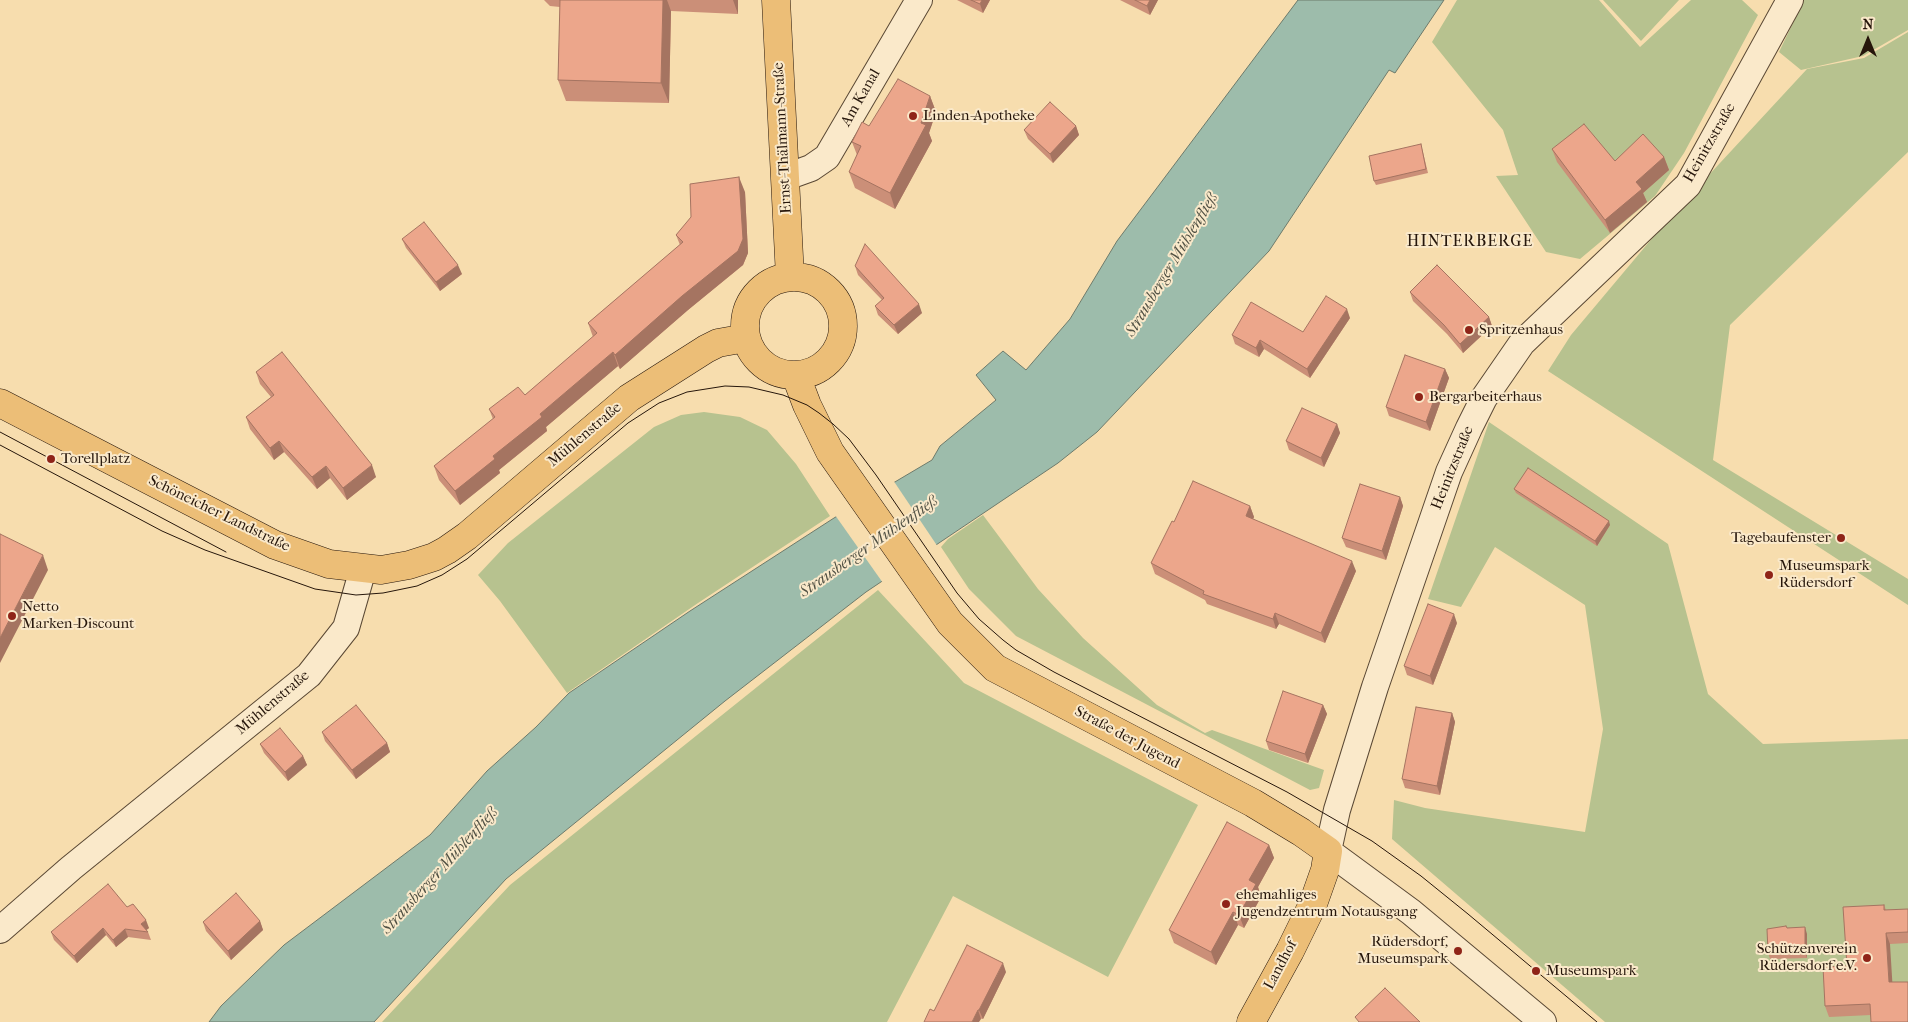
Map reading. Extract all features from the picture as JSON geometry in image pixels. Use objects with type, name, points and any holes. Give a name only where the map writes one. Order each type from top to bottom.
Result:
[{"type":"main road","name":"Ernst-Thälmann-Straße","points":[[776,0],[790,277]]},
{"type":"main road","points":[[790,277],[806,278],[820,284],[832,295],[840,308],[844,323],[842,339],[836,353],[825,365],[812,372],[796,376],[780,374],[764,366],[753,353],[746,338],[744,324],[747,310],[754,297],[764,287],[776,280],[790,277]]},
{"type":"main road","name":"Mühlenstraße","points":[[363,569],[381,570],[409,565],[434,557],[447,550],[629,398],[706,349],[718,343],[746,338]]},
{"type":"main road","name":"Straße der Jugend","points":[[796,376],[806,405],[830,452],[950,623],[995,668],[1253,803],[1328,851]]},
{"type":"main road","name":"Schöneicher Landstraße","points":[[0,403],[275,545],[329,564],[363,569]]},
{"type":"main road","name":"Landhof","points":[[1251,1022],[1290,951],[1313,904],[1325,870],[1328,851]]},
{"type":"street","name":"Am Kanal","points":[[786,177],[811,168],[827,157],[918,0]]},
{"type":"street","name":"Heinitzstraße","points":[[1328,851],[1343,789],[1374,687],[1449,472],[1468,428],[1484,398],[1522,343],[1688,185],[1790,0]]},
{"type":"street","name":"Mühlenstraße","points":[[0,930],[86,856],[309,675],[346,628],[363,569]]},
{"type":"street","name":"Straße der Jugend","points":[[1328,851],[1411,912],[1543,1022]]},
{"type":"green space","points":[[1457,0],[1599,0],[1640,47],[1691,0],[1742,0],[1758,15],[1684,153],[1655,196],[1580,259],[1546,252],[1496,176],[1518,175],[1503,130],[1432,42]]},
{"type":"green space","points":[[1603,0],[1679,0],[1641,41]]},
{"type":"green space","points":[[1804,0],[1908,0],[1908,30],[1863,56],[1801,70],[1779,52]]},
{"type":"green space","points":[[1908,32],[1908,152],[1730,325],[1713,460],[1908,579],[1908,605],[1548,371],[1571,335],[1670,217],[1807,69],[1864,58]]},
{"type":"green space","points":[[704,412],[740,417],[767,430],[796,464],[830,516],[698,603],[567,693],[500,601],[478,575],[508,543],[654,427],[681,415]]},
{"type":"green space","points":[[1489,422],[1668,544],[1708,694],[1763,744],[1908,739],[1908,1022],[1605,1022],[1392,839],[1394,800],[1425,808],[1585,832],[1603,729],[1585,605],[1495,547],[1461,607],[1428,599]]},
{"type":"green space","points":[[983,515],[1038,589],[1083,638],[1157,705],[1205,733],[1212,730],[1324,770],[1319,788],[1310,790],[1016,636],[969,589],[941,547],[948,539]]},
{"type":"green space","points":[[878,590],[964,683],[1198,805],[1108,977],[953,896],[887,1022],[382,1022],[510,885]]},
{"type":"water","name":"Strausberger Mühlenfließ","points":[[1298,0],[1444,0],[1395,73],[1389,70],[1269,251],[1097,432],[1058,463],[866,592],[725,701],[506,879],[374,1022],[209,1022],[221,1006],[284,945],[430,835],[487,771],[536,727],[569,693],[690,611],[834,518],[932,460],[940,446],[996,400],[976,375],[1003,351],[1026,370],[1070,319],[1117,241]]},
{"type":"pier","points":[[893,480],[938,547],[883,583],[835,515]]},
{"type":"building","points":[[560,0],[663,0],[661,83],[558,80]]},
{"type":"building","points":[[971,0],[982,0],[980,4]]},
{"type":"building","points":[[1135,0],[1150,0],[1147,6]]},
{"type":"building","points":[[898,79],[930,96],[921,123],[926,125],[890,193],[849,172],[861,146],[852,142],[862,122],[869,126]]},
{"type":"building","points":[[1050,102],[1076,126],[1050,154],[1024,130]]},
{"type":"building","points":[[1584,124],[1615,161],[1643,134],[1664,157],[1636,182],[1642,189],[1605,220],[1552,149]]},
{"type":"building","points":[[1421,144],[1426,169],[1374,181],[1369,156]]},
{"type":"building","points":[[739,177],[743,239],[738,251],[682,296],[615,355],[613,352],[540,414],[542,417],[493,456],[495,459],[455,491],[434,466],[495,417],[489,409],[518,387],[525,395],[597,333],[588,323],[683,242],[676,235],[691,217],[690,184]]},
{"type":"building","points":[[424,222],[458,265],[436,282],[402,239]]},
{"type":"building","points":[[865,244],[919,304],[894,325],[875,306],[884,298],[855,266]]},
{"type":"building","points":[[1437,265],[1489,317],[1460,344],[1444,325],[1410,292]]},
{"type":"building","points":[[1326,296],[1347,309],[1307,369],[1260,340],[1256,348],[1232,335],[1251,302],[1303,332]]},
{"type":"building","points":[[282,352],[372,465],[343,488],[326,466],[312,477],[279,441],[270,448],[246,417],[274,395],[256,372]]},
{"type":"building","name":"Bergarbeiterhaus","points":[[1405,355],[1445,369],[1426,422],[1386,407]]},
{"type":"building","points":[[1302,408],[1337,424],[1321,458],[1286,441]]},
{"type":"building","points":[[1528,468],[1609,521],[1595,541],[1514,489]]},
{"type":"building","points":[[1193,481],[1250,506],[1246,516],[1352,561],[1321,633],[1275,613],[1273,619],[1203,594],[1204,591],[1151,563],[1172,521],[1174,522]]},
{"type":"building","points":[[1360,484],[1400,497],[1382,551],[1342,538]]},
{"type":"building","name":"Netto Marken-Discount","points":[[0,534],[43,555],[0,638]]},
{"type":"building","points":[[1428,604],[1454,614],[1430,676],[1404,666]]},
{"type":"building","points":[[1283,691],[1323,705],[1305,754],[1266,741]]},
{"type":"building","points":[[356,705],[387,743],[352,770],[322,732]]},
{"type":"building","points":[[1416,707],[1452,713],[1437,786],[1402,779]]},
{"type":"building","points":[[280,728],[303,756],[285,772],[260,744]]},
{"type":"building","name":"ehemahliges Jugendzentrum Notausgang","points":[[1227,822],[1269,845],[1249,880],[1256,884],[1239,915],[1233,912],[1211,952],[1169,930]]},
{"type":"building","points":[[108,884],[127,907],[133,904],[146,920],[141,924],[148,932],[125,929],[113,940],[103,928],[74,956],[51,932]]},
{"type":"building","points":[[236,893],[260,921],[228,951],[203,922]]},
{"type":"building","points":[[1884,905],[1884,910],[1908,909],[1908,932],[1886,933],[1889,982],[1908,982],[1908,1022],[1871,1022],[1870,1004],[1825,1006],[1823,967],[1847,966],[1843,907]]},
{"type":"building","points":[[1786,926],[1787,928],[1805,927],[1805,951],[1768,952],[1767,929]]},
{"type":"building","points":[[967,945],[1003,963],[979,1010],[972,1022],[924,1022],[930,1009],[934,1011]]},
{"type":"building","points":[[1385,988],[1420,1022],[1359,1022],[1355,1017]]},
{"type":"tram line","points":[[0,445],[162,531],[205,550],[315,589],[356,595],[383,593],[417,586],[442,575],[467,559],[628,423],[659,403],[687,392],[725,386],[749,387],[783,395],[807,405],[833,424],[849,439],[957,593],[979,619],[1003,640],[1016,650],[1054,672],[1287,792],[1372,841],[1421,876],[1597,1022]]},
{"type":"tram line","points":[[0,432],[226,552]]},
{"type":"place","name":"Linden-Apotheke","points":[[913,116]]},
{"type":"place","name":"Spritzenhaus","points":[[1469,330]]},
{"type":"place","name":"Bergarbeiterhaus","points":[[1419,397]]},
{"type":"place","name":"Torellplatz","points":[[51,459]]},
{"type":"place","name":"Tagebaufenster","points":[[1841,538]]},
{"type":"place","name":"Museumspark Rüdersdorf","points":[[1769,575]]},
{"type":"place","name":"Netto Marken-Discount","points":[[12,616]]},
{"type":"place","name":"ehemahliges Jugendzentrum Notausgang","points":[[1226,904]]},
{"type":"place","name":"Rüdersdorf, Museumspark","points":[[1458,951]]},
{"type":"place","name":"Schützenverein Rüdersdorf e.V.","points":[[1867,958]]},
{"type":"place","name":"Museumspark","points":[[1536,971]]},
{"type":"district","name":"HINTERBERGE","points":[[1470,242]]}]
